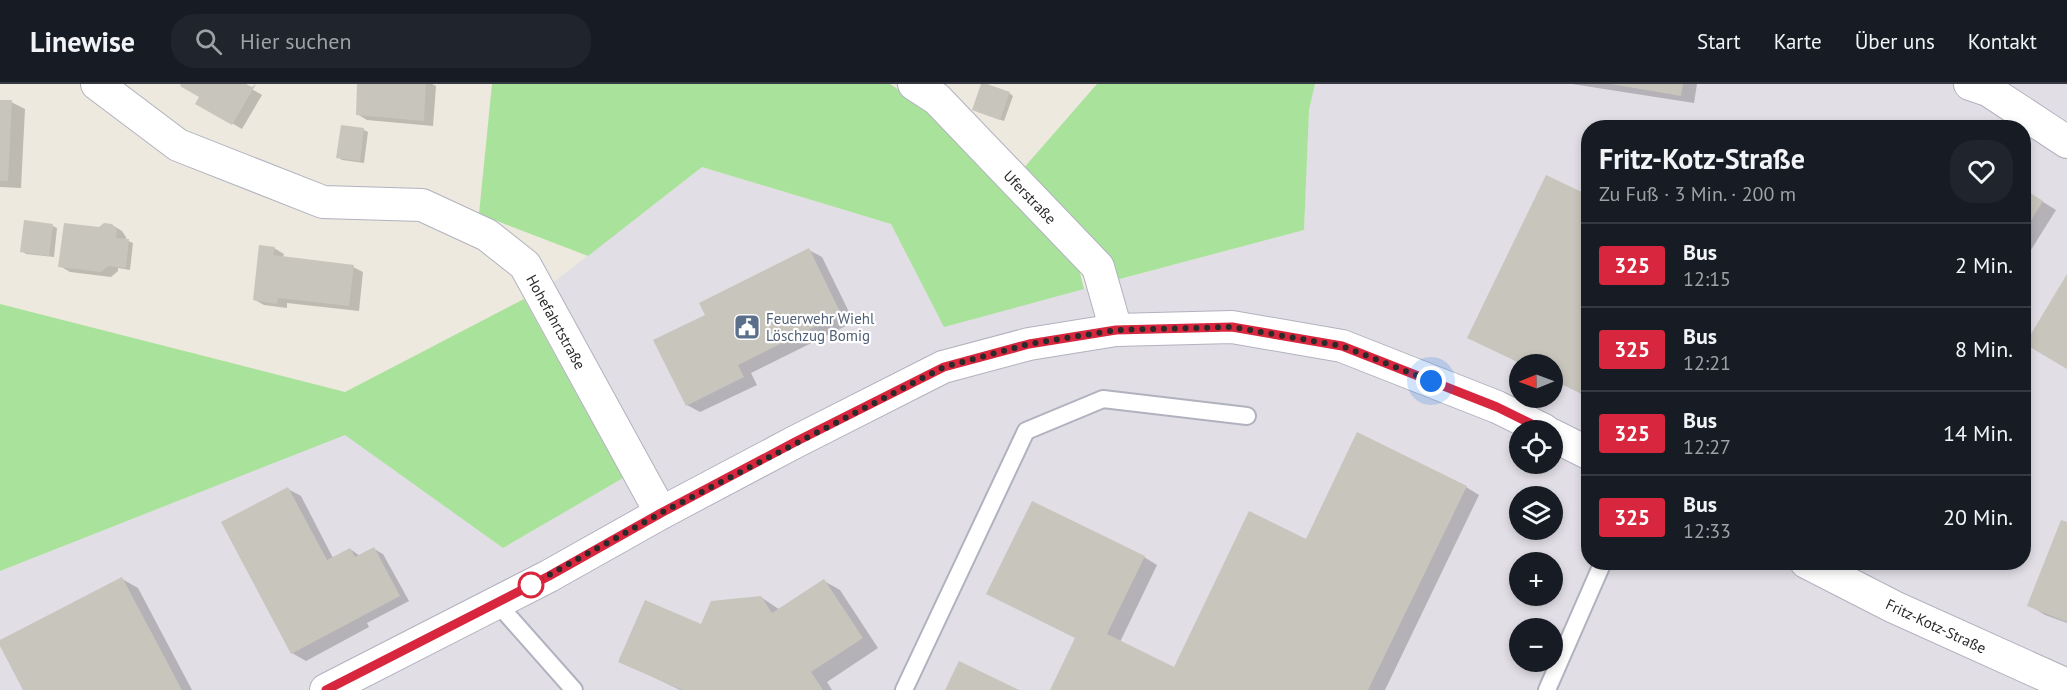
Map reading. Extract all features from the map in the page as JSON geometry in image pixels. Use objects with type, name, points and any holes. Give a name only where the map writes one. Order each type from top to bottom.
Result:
[{"type":"street","name":"Hohefahrtstraße","points":[[97,84],[178,145],[323,202],[422,206],[487,235],[525,266],[661,513]]},
{"type":"street","name":"Uferstraße","points":[[914,84],[937,99],[1098,267],[1116,330]]},
{"type":"street","points":[[1970,84],[1988,90],[2067,142]]},
{"type":"street","points":[[326,690],[359,682],[496,602],[549,576],[661,513],[944,367],[1029,344],[1116,330],[1232,327],[1342,346],[1497,407],[1524,420]]},
{"type":"street","points":[[1563,440],[1581,450]]},
{"type":"street","name":"Fritz-Kotz-Straße","points":[[1822,570],[1894,607],[2067,685]]},
{"type":"lane","points":[[904,690],[1026,431],[1103,399],[1247,416]]},
{"type":"lane","points":[[1547,690],[1600,570]]},
{"type":"lane","points":[[496,602],[574,690]]},
{"type":"shaded area","points":[[1315,84],[2067,84],[2067,690],[0,690],[0,571],[346,434],[503,548],[643,466],[550,285],[702,167],[891,224],[945,326],[1304,230],[1309,110]]},
{"type":"green space","points":[[492,84],[890,84],[920,104],[1079,269],[1084,289],[944,327],[891,224],[702,167],[588,256],[479,214]]},
{"type":"green space","points":[[1097,84],[1315,84],[1309,110],[1304,230],[1116,280],[1022,170]]},
{"type":"green space","points":[[524,299],[623,478],[503,548],[345,435],[0,571],[0,304],[345,392]]},
{"type":"building","points":[[181,84],[246,84],[252,87],[256,84],[232,125],[195,104],[199,97],[180,86]]},
{"type":"building","points":[[357,84],[426,84],[424,121],[356,115]]},
{"type":"building","points":[[981,84],[1010,92],[1000,120],[972,110]]},
{"type":"building","points":[[1611,84],[1683,84],[1681,96]]},
{"type":"building","points":[[0,100],[12,100],[8,181],[0,181]]},
{"type":"building","points":[[341,125],[364,128],[360,161],[336,158]]},
{"type":"building","points":[[1546,175],[1581,192],[1581,394],[1563,384],[1563,354],[1509,354],[1509,358],[1467,338]]},
{"type":"building","points":[[2031,193],[2043,201],[2031,221]]},
{"type":"building","points":[[24,220],[53,224],[49,256],[20,252]]},
{"type":"building","points":[[64,223],[99,227],[104,223],[112,224],[117,230],[116,238],[129,239],[126,268],[108,266],[101,272],[58,267]]},
{"type":"building","points":[[259,245],[275,247],[273,255],[354,265],[349,306],[278,298],[277,304],[253,300]]},
{"type":"building","name":"Feuerwehr Wiehl Löschzug Bomig","points":[[809,248],[841,314],[738,365],[744,377],[686,406],[653,340],[705,315],[699,303]]},
{"type":"building","points":[[2067,274],[2067,369],[2031,348],[2031,334]]},
{"type":"building","points":[[1357,432],[1467,486],[1368,690],[1050,690],[1075,638],[986,594],[1032,501],[1145,556],[1107,634],[1174,667],[1249,511],[1306,539]]},
{"type":"building","points":[[288,487],[327,560],[350,548],[355,557],[374,547],[400,596],[291,654],[221,522]]},
{"type":"building","points":[[2061,520],[2067,522],[2067,622],[2027,606]]},
{"type":"building","points":[[122,577],[182,690],[23,690],[0,646],[0,640]]},
{"type":"building","points":[[824,579],[863,638],[811,672],[823,690],[682,690],[618,662],[645,600],[701,624],[711,601],[761,596],[772,613]]},
{"type":"building","points":[[959,661],[1019,690],[945,690]]},
{"type":"bus line","name":"325","points":[[326,690],[549,576],[795,442],[944,367],[1029,344],[1116,330],[1232,327],[1342,346],[1497,407],[1524,420]]},
{"type":"place","name":"Feuerwehr Wiehl Löschzug Bomig","points":[[747,327]]},
{"type":"route","points":[[531,585],[795,442],[944,367],[1029,344],[1116,330],[1232,327],[1342,346],[1431,381]]}]
